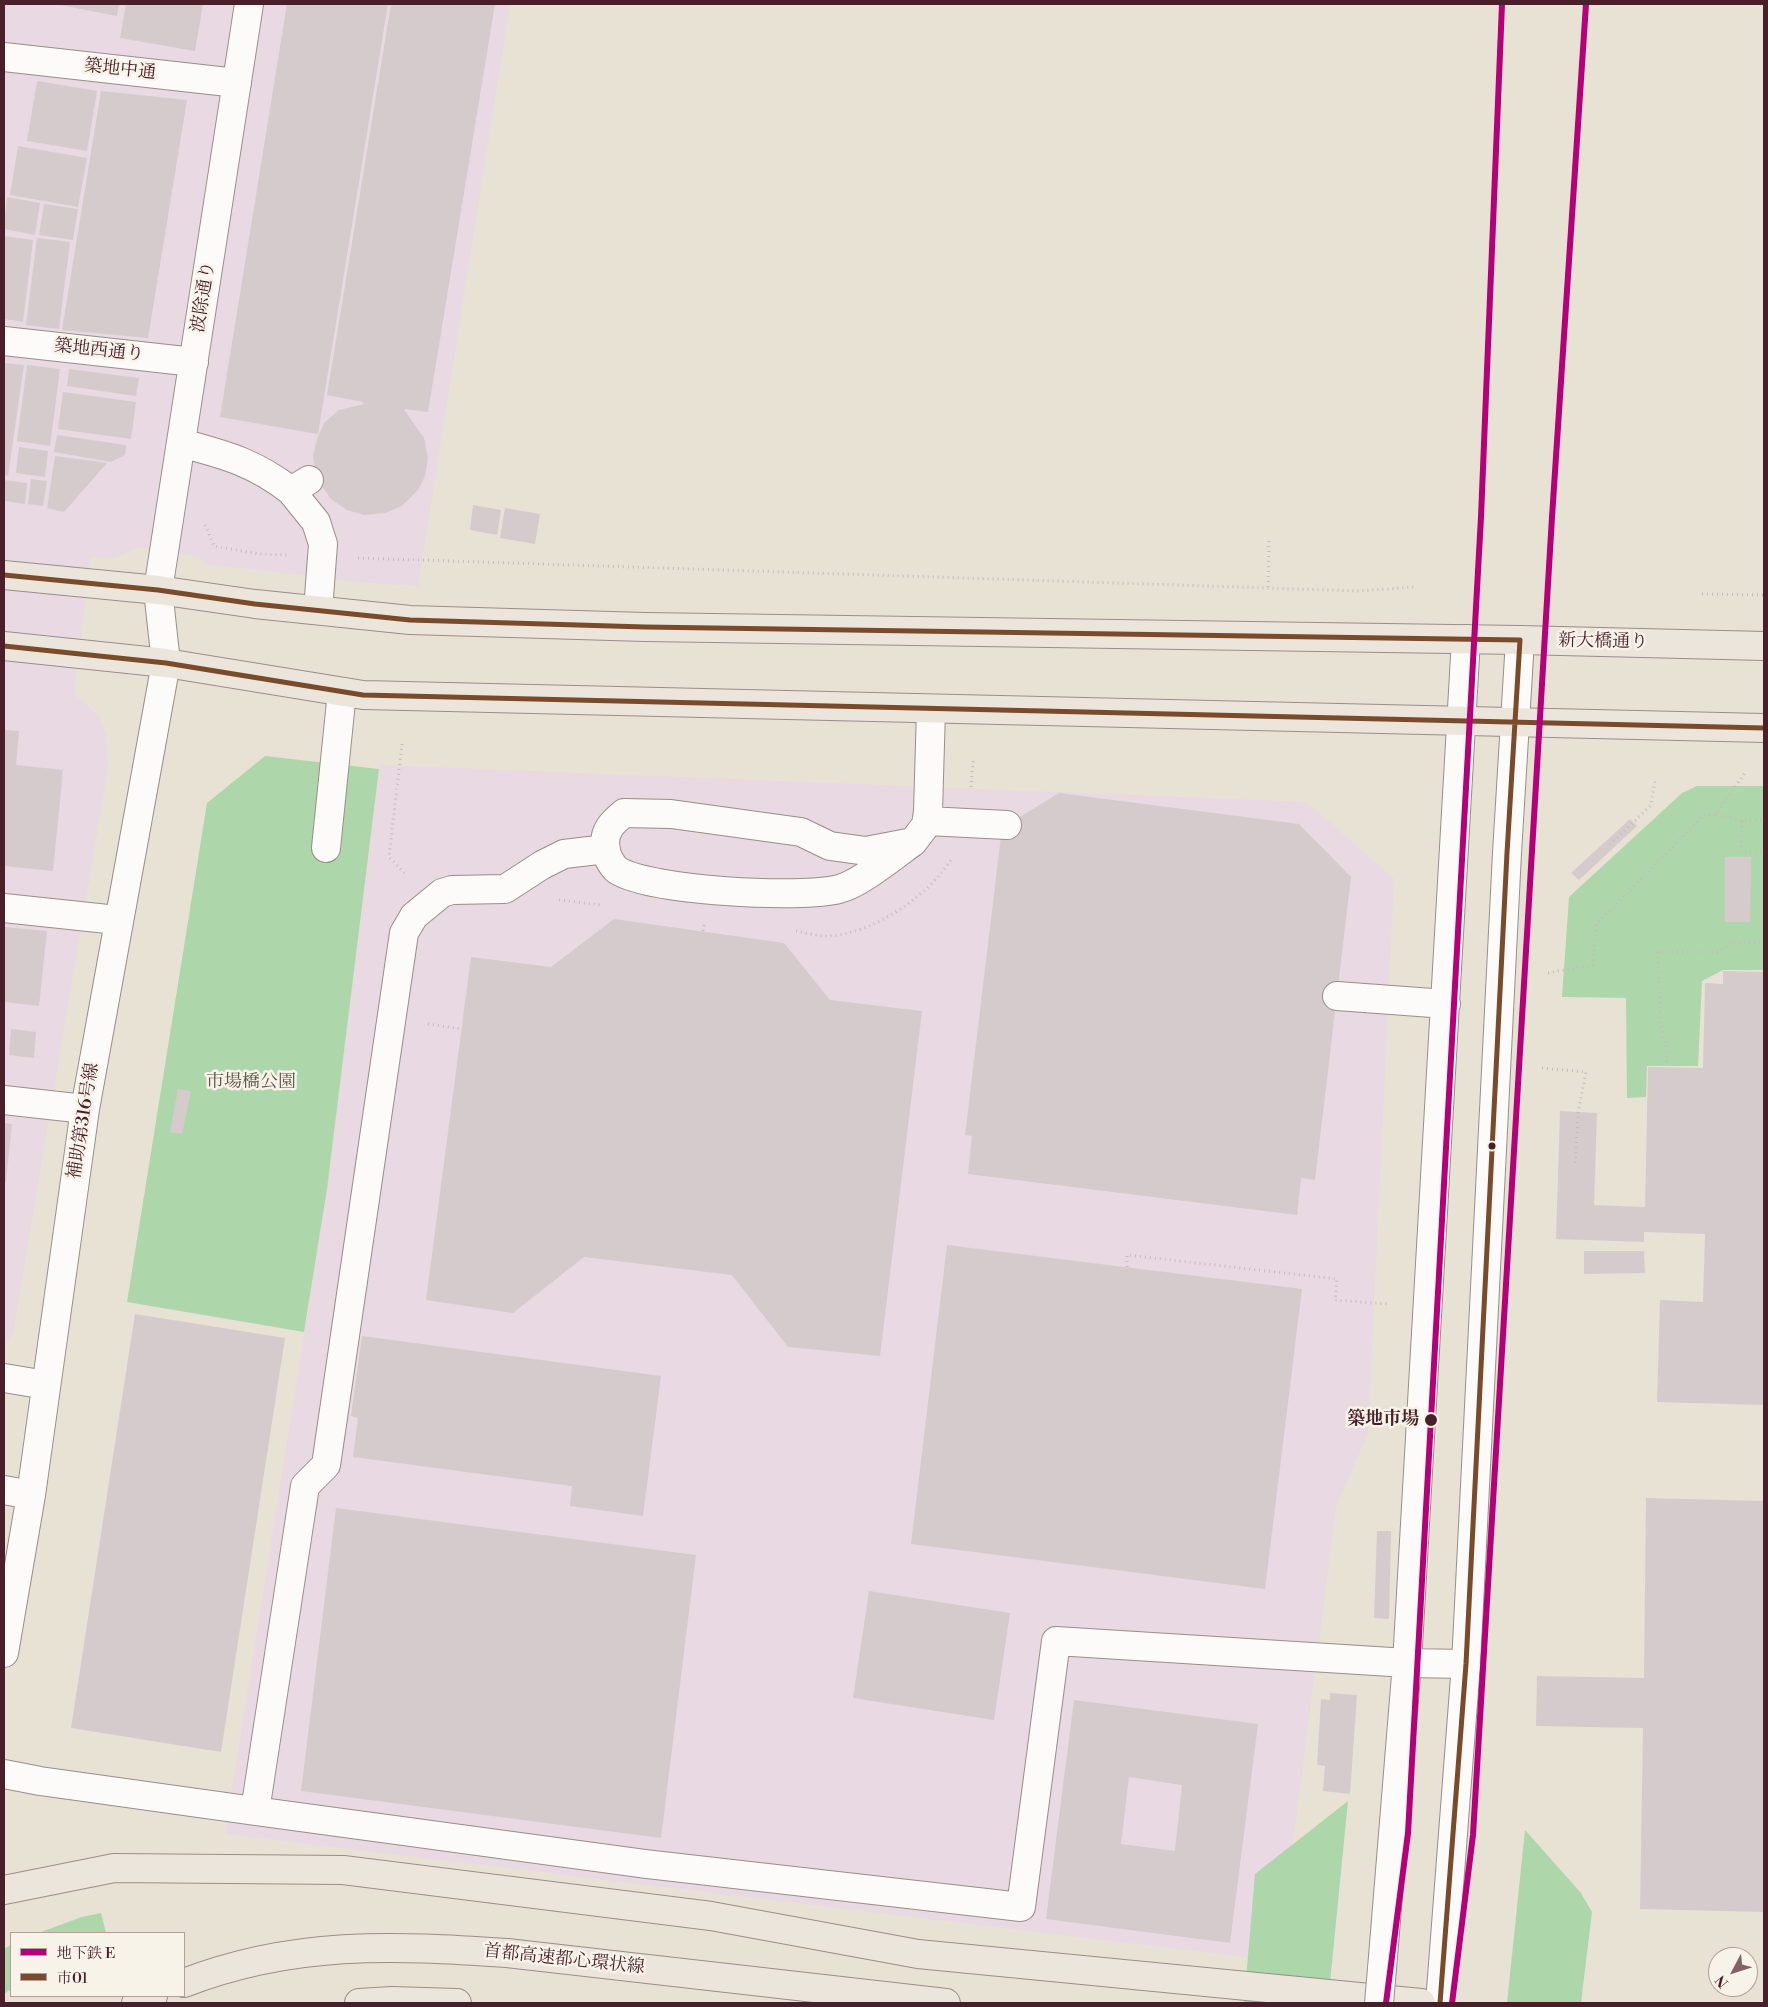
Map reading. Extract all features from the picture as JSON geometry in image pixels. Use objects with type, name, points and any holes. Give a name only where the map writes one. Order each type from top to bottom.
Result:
[{"type":"main road","name":"新大橋通り","points":[[4,575],[158,590],[410,620],[645,627],[1466,639],[1764,646]]},
{"type":"main road","points":[[4,646],[166,663],[342,692],[373,695],[931,710],[1764,728]]},
{"type":"main road","points":[[4,1890],[114,1868],[343,1870],[711,1916],[918,1954],[1421,2003]]},
{"type":"main road","name":"首都高速都心環状線","points":[[185,1983],[246,1962],[290,1953],[385,1947],[442,1948],[506,1953],[946,2003]]},
{"type":"main road","points":[[136,2003],[151,1997]]},
{"type":"main road","points":[[359,2003],[392,2001],[457,2003]]},
{"type":"street","name":"波除通り","points":[[158,590],[249,4]]},
{"type":"street","name":"築地中通","points":[[4,57],[237,83]]},
{"type":"street","name":"築地西通り","points":[[4,340],[194,362]]},
{"type":"street","points":[[181,443],[234,457],[300,485],[323,544],[318,610]]},
{"type":"street","name":"補助第316号線","points":[[4,1653],[32,1495],[85,1109],[117,920],[166,663],[158,590]]},
{"type":"street","points":[[1379,2003],[1407,1663],[1463,722],[1466,639]]},
{"type":"street","points":[[1440,2003],[1466,1664],[1514,722],[1520,640]]},
{"type":"street","points":[[326,848],[342,692]]},
{"type":"street","points":[[931,710],[920,831],[880,867],[840,889],[762,895],[648,882],[617,870],[610,861],[606,850],[605,834],[612,823],[624,813],[671,814],[800,832],[830,846],[866,851],[920,831],[1007,825]]},
{"type":"street","points":[[255,1811],[305,1486],[326,1465],[404,933],[414,916],[442,892],[452,890],[505,889],[542,864],[564,854],[606,850]]},
{"type":"street","points":[[4,908],[117,920]]},
{"type":"street","points":[[1336,996],[1446,1004]]},
{"type":"street","points":[[4,1100],[85,1109]]},
{"type":"street","points":[[4,1378],[46,1385]]},
{"type":"street","points":[[4,1490],[32,1495]]},
{"type":"street","points":[[4,1774],[255,1811],[654,1865],[1021,1907],[1056,1641],[1407,1663],[1466,1664]]},
{"type":"path","points":[[204,523],[214,546],[260,554],[1359,591],[1414,587]]},
{"type":"path","points":[[1268,588],[1270,539]]},
{"type":"path","points":[[1702,594],[1764,595]]},
{"type":"path","points":[[402,744],[389,857],[430,902]]},
{"type":"path","points":[[1716,814],[1745,773]]},
{"type":"path","points":[[1610,845],[1652,805],[1656,780]]},
{"type":"path","points":[[1548,973],[1593,965],[1596,925],[1703,816],[1716,814],[1742,821],[1764,820]]},
{"type":"path","points":[[1742,821],[1741,852],[1764,853]]},
{"type":"path","points":[[1667,1062],[1666,1044],[1660,1024],[1658,952],[1718,952],[1733,942],[1764,942]]},
{"type":"path","points":[[1542,1068],[1586,1072],[1578,1113],[1575,1164]]},
{"type":"path","points":[[1127,1267],[1127,1254],[1337,1279],[1335,1300],[1388,1304]]},
{"type":"shaded area","points":[[4,4],[510,4],[418,586],[358,582],[207,564],[199,557],[136,547],[116,558],[91,557],[74,694],[99,716],[106,734],[108,768],[13,1333],[4,1346]]},
{"type":"shaded area","points":[[380,765],[1306,802],[1394,879],[1368,1433],[1336,1507],[1278,1961],[225,1834],[327,1189]]},
{"type":"green space","name":"市場橋公園","points":[[265,756],[379,769],[327,1189],[304,1332],[127,1302],[207,803]]},
{"type":"green space","points":[[1697,786],[1764,786],[1764,970],[1723,970],[1702,981],[1698,1066],[1647,1066],[1646,1097],[1627,1098],[1626,998],[1562,997],[1569,897],[1682,793]]},
{"type":"green space","points":[[1348,1801],[1328,2003],[1244,2003],[1255,1874]]},
{"type":"green space","points":[[1525,1830],[1581,1893],[1592,1912],[1581,2003],[1507,2003]]},
{"type":"green space","points":[[101,1913],[106,1932],[41,1932],[82,1917]]},
{"type":"green space","points":[[10,1946],[10,1990],[4,1994],[4,1949]]},
{"type":"building","points":[[55,4],[119,4],[117,16]]},
{"type":"building","points":[[126,4],[203,4],[195,51],[120,38]]},
{"type":"building","points":[[287,4],[388,4],[318,434],[220,417]]},
{"type":"building","points":[[391,4],[495,4],[428,412],[405,409],[424,438],[428,458],[425,476],[418,490],[402,506],[385,513],[364,515],[347,510],[331,499],[321,485],[315,470],[313,455],[317,439],[325,422],[339,410],[364,404],[363,402],[327,395]]},
{"type":"building","points":[[37,81],[97,91],[87,151],[27,141]]},
{"type":"building","points":[[101,91],[187,100],[148,338],[62,330]]},
{"type":"building","points":[[18,146],[87,158],[78,207],[10,195]]},
{"type":"building","points":[[7,197],[40,203],[35,235],[4,229]]},
{"type":"building","points":[[44,204],[78,209],[73,240],[39,235]]},
{"type":"building","points":[[4,236],[33,240],[23,322],[4,319]]},
{"type":"building","points":[[37,238],[70,242],[59,329],[26,325]]},
{"type":"building","points":[[4,363],[24,365],[8,476],[4,475]]},
{"type":"building","points":[[27,365],[60,369],[50,446],[17,441]]},
{"type":"building","points":[[69,369],[139,378],[136,396],[67,386]]},
{"type":"building","points":[[63,392],[136,402],[131,439],[58,429]]},
{"type":"building","points":[[57,435],[126,445],[125,455],[111,462],[54,452]]},
{"type":"building","points":[[19,447],[48,451],[45,477],[16,473]]},
{"type":"building","points":[[55,456],[107,463],[64,512],[47,508]]},
{"type":"building","points":[[31,479],[47,481],[43,506],[28,504]]},
{"type":"building","points":[[4,480],[27,483],[25,504],[4,501]]},
{"type":"building","points":[[473,505],[501,510],[497,535],[470,530]]},
{"type":"building","points":[[505,508],[540,514],[535,544],[500,538]]},
{"type":"building","points":[[4,730],[19,731],[16,765],[63,770],[53,871],[4,866]]},
{"type":"building","points":[[1059,793],[1299,824],[1351,877],[1315,1180],[1301,1178],[1297,1215],[968,1174],[972,1136],[965,1135],[1002,828]]},
{"type":"building","points":[[1630,819],[1637,826],[1579,880],[1571,873]]},
{"type":"building","points":[[1725,857],[1751,857],[1750,922],[1725,922]]},
{"type":"building","points":[[614,919],[784,943],[830,1000],[922,1011],[880,1356],[788,1347],[732,1275],[584,1257],[513,1313],[426,1300],[471,957],[551,967]]},
{"type":"building","points":[[4,927],[47,931],[39,1006],[4,1002]]},
{"type":"building","points":[[1723,971],[1764,972],[1764,1405],[1657,1402],[1660,1300],[1703,1302],[1705,1234],[1644,1232],[1644,1242],[1556,1239],[1560,1111],[1597,1113],[1594,1205],[1645,1207],[1648,1067],[1703,1068],[1705,983],[1723,984]]},
{"type":"building","points":[[11,1029],[36,1032],[34,1058],[9,1055]]},
{"type":"building","points":[[178,1089],[191,1091],[182,1134],[170,1132]]},
{"type":"building","points":[[4,1123],[12,1124],[6,1182],[4,1182]]},
{"type":"building","points":[[947,1245],[1302,1289],[1265,1589],[911,1544]]},
{"type":"building","points":[[1584,1251],[1644,1251],[1645,1273],[1584,1274]]},
{"type":"building","points":[[135,1314],[285,1338],[221,1752],[71,1728]]},
{"type":"building","points":[[362,1336],[661,1376],[643,1516],[570,1506],[572,1486],[353,1457],[358,1418],[351,1416]]},
{"type":"building","points":[[1646,1498],[1764,1501],[1764,1912],[1640,1909],[1643,1728],[1536,1726],[1537,1676],[1644,1678]]},
{"type":"building","points":[[336,1508],[696,1555],[661,1838],[301,1791]]},
{"type":"building","points":[[1377,1531],[1391,1531],[1389,1619],[1374,1618]]},
{"type":"building","points":[[869,1591],[1010,1613],[994,1720],[853,1698]]},
{"type":"building","points":[[1330,1693],[1357,1695],[1350,1794],[1323,1791],[1325,1766],[1317,1765],[1321,1699],[1330,1700]]},
{"type":"building","points":[[1074,1700],[1258,1724],[1230,1943],[1046,1919]],"holes":[[[1129,1777],[1182,1785],[1175,1851],[1121,1844]]]},
{"type":"metro line","name":"E","points":[[1386,2003],[1408,1833],[1481,517],[1502,4]]},
{"type":"metro line","name":"E","points":[[1452,2003],[1473,1835],[1552,517],[1586,4]]},
{"type":"transit line","name":"市01","points":[[4,575],[158,590],[255,604],[410,620],[645,627],[1520,640],[1507,853],[1466,1664],[1440,2003]]},
{"type":"transit line","name":"市01","points":[[4,646],[166,663],[363,695],[1764,728]]},
{"type":"place","name":"築地市場","points":[[1431,1420]]}]
